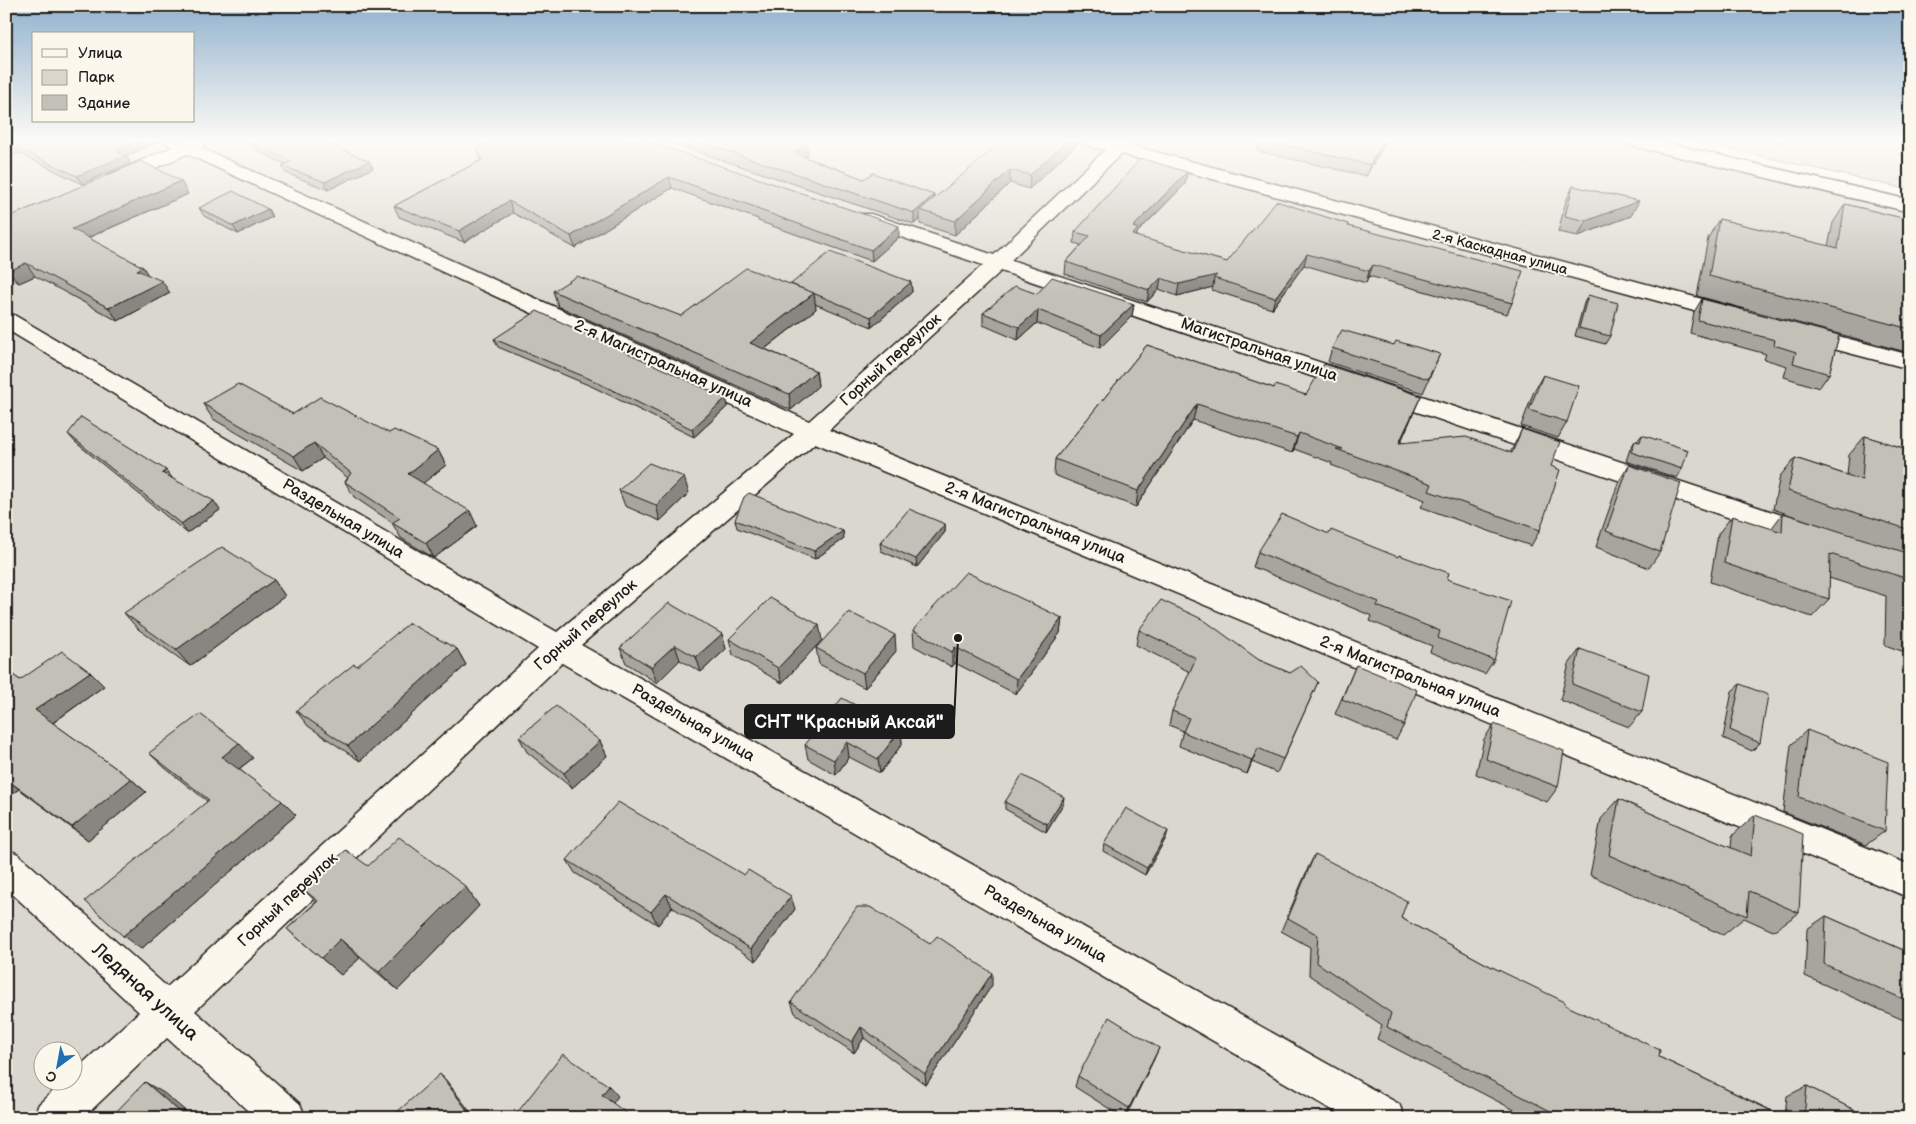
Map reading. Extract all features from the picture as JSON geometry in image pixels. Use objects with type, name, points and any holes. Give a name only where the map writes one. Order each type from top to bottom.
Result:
[{"type":"street","name":"2-я Магистральная улица","points":[[294,192],[812,432],[1910,882]]},
{"type":"street","name":"Горный переулок","points":[[53,1118],[559,647],[812,432],[997,263],[1071,192]]},
{"type":"street","name":"2-я Каскадная улица","points":[[1295,192],[1757,321]]},
{"type":"street","points":[[1852,192],[1910,206]]},
{"type":"street","name":"Магистральная улица","points":[[840,210],[1834,543]]},
{"type":"street","name":"Раздельная улица","points":[[6,320],[559,647],[1385,1118]]},
{"type":"street","points":[[1786,329],[1910,362]]},
{"type":"street","name":"Ледяная улица","points":[[6,865],[286,1118]]},
{"type":"green space","points":[[6,192],[1836,192],[1910,210],[1910,1118],[6,1118]]},
{"type":"building","points":[[67,192],[155,192],[72,229],[143,267],[137,270],[162,281],[109,308],[26,263],[9,271],[6,269],[6,218]]},
{"type":"building","points":[[230,192],[236,192],[268,209],[233,226],[199,208]]},
{"type":"building","points":[[420,192],[643,192],[571,236],[509,201],[459,231],[394,206]]},
{"type":"building","points":[[713,192],[800,192],[899,226],[871,250]]},
{"type":"building","points":[[852,192],[927,192],[934,195],[914,213]]},
{"type":"building","points":[[941,192],[986,192],[955,221],[920,210]]},
{"type":"building","points":[[1110,192],[1167,192],[1133,227],[1138,229],[1132,235],[1227,262],[1276,201],[1348,224],[1348,226],[1523,271],[1512,303],[1373,265],[1369,271],[1307,254],[1275,298],[1214,278],[1217,275],[1179,284],[1161,278],[1149,290],[1066,262],[1090,236],[1075,232]]},
{"type":"building","points":[[1571,192],[1601,192],[1639,201],[1586,221],[1565,216]]},
{"type":"building","points":[[1845,204],[1910,220],[1910,329],[1709,276],[1719,219],[1838,248]]},
{"type":"building","points":[[830,252],[911,282],[871,317],[791,284]]},
{"type":"building","points":[[746,268],[814,293],[750,343],[816,371],[789,394],[553,291],[577,276],[681,316]]},
{"type":"building","points":[[1052,277],[1134,304],[1101,335],[1038,310],[1019,327],[983,313],[1015,286],[1037,294]]},
{"type":"building","points":[[1588,295],[1618,303],[1610,336],[1579,328]]},
{"type":"building","points":[[1702,299],[1839,335],[1829,374],[1793,363],[1796,352],[1774,345],[1775,340],[1698,320]]},
{"type":"building","points":[[537,311],[726,398],[692,429],[590,379],[494,339]]},
{"type":"building","points":[[1342,330],[1394,345],[1396,341],[1440,354],[1428,379],[1332,348]]},
{"type":"building","points":[[1147,345],[1274,388],[1275,385],[1306,395],[1324,364],[1421,396],[1399,443],[1466,437],[1512,453],[1522,429],[1560,442],[1551,466],[1560,470],[1540,530],[1429,491],[1432,484],[1336,449],[1343,449],[1299,433],[1297,437],[1197,404],[1138,491],[1055,459]]},
{"type":"building","points":[[1543,375],[1579,386],[1567,422],[1529,410]]},
{"type":"building","points":[[238,384],[293,414],[320,397],[389,433],[394,430],[438,450],[408,474],[470,511],[426,543],[392,523],[400,518],[345,482],[351,473],[314,443],[294,456],[203,404]]},
{"type":"building","points":[[81,417],[166,470],[162,473],[214,501],[181,524],[68,434]]},
{"type":"building","points":[[1642,435],[1688,450],[1682,469],[1631,452],[1635,441],[1640,442]]},
{"type":"building","points":[[1865,436],[1910,450],[1910,530],[1788,491],[1795,458],[1862,480]]},
{"type":"building","points":[[649,463],[684,477],[656,505],[619,490]]},
{"type":"building","points":[[1629,465],[1681,483],[1660,552],[1606,531]]},
{"type":"building","points":[[749,493],[843,531],[814,551],[735,520],[744,497]]},
{"type":"building","points":[[909,509],[945,524],[916,559],[880,543]]},
{"type":"building","points":[[1783,513],[1910,554],[1910,629],[1904,627],[1905,578],[1830,554],[1829,599],[1724,563],[1732,516],[1782,532]]},
{"type":"building","points":[[1282,514],[1329,534],[1331,530],[1398,557],[1399,555],[1449,573],[1447,579],[1511,601],[1494,660],[1438,638],[1440,631],[1377,606],[1379,602],[1258,552]]},
{"type":"building","points":[[222,547],[274,580],[176,650],[124,613]]},
{"type":"building","points":[[966,572],[1062,618],[1017,679],[955,647],[952,652],[913,630]]},
{"type":"building","points":[[770,598],[819,625],[778,668],[729,639]]},
{"type":"building","points":[[1161,600],[1204,620],[1259,660],[1290,673],[1301,666],[1318,682],[1283,759],[1258,748],[1252,760],[1183,732],[1189,718],[1172,711],[1196,658],[1139,630]]},
{"type":"building","points":[[669,603],[722,634],[696,657],[675,645],[651,667],[620,648]]},
{"type":"building","points":[[849,612],[895,635],[863,673],[816,648]]},
{"type":"building","points":[[409,623],[457,649],[348,746],[296,711],[354,664],[357,666]]},
{"type":"building","points":[[1580,649],[1649,674],[1642,712],[1572,684]]},
{"type":"building","points":[[62,651],[90,672],[35,710],[131,779],[72,827],[6,779],[6,670],[20,680]]},
{"type":"building","points":[[1356,665],[1417,690],[1404,725],[1342,699]]},
{"type":"building","points":[[1740,684],[1768,695],[1760,743],[1730,730]]},
{"type":"building","points":[[842,698],[901,729],[878,759],[847,742],[834,760],[805,745]]},
{"type":"building","points":[[556,706],[600,741],[564,773],[519,737]]},
{"type":"building","points":[[200,714],[239,743],[222,757],[282,801],[123,936],[85,901],[209,800],[149,753]]},
{"type":"building","points":[[1494,724],[1564,751],[1558,787],[1486,759]]},
{"type":"building","points":[[1807,730],[1888,762],[1885,831],[1799,797]]},
{"type":"building","points":[[1022,775],[1064,797],[1047,824],[1005,802]]},
{"type":"building","points":[[1619,799],[1751,856],[1755,815],[1803,834],[1799,913],[1749,891],[1747,916],[1609,855]]},
{"type":"building","points":[[618,802],[744,875],[748,870],[791,896],[751,949],[666,894],[651,912],[567,860]]},
{"type":"building","points":[[1126,808],[1168,831],[1147,868],[1104,844]]},
{"type":"building","points":[[399,837],[465,886],[379,972],[340,939],[321,958],[287,929],[318,901],[303,889],[346,850],[368,866]]},
{"type":"building","points":[[1315,854],[1407,901],[1401,918],[1488,965],[1565,1002],[1565,1005],[1660,1050],[1659,1057],[1786,1118],[1564,1118],[1387,1027],[1391,1013],[1316,962],[1318,935],[1288,918]]},
{"type":"building","points":[[857,907],[870,907],[930,944],[937,936],[992,973],[925,1074],[861,1027],[852,1042],[791,1002]]},
{"type":"building","points":[[1826,916],[1910,953],[1910,1002],[1824,964]]},
{"type":"building","points":[[1109,1017],[1159,1048],[1129,1108],[1078,1076]]},
{"type":"building","points":[[563,1054],[609,1086],[602,1095],[633,1118],[513,1118]]},
{"type":"building","points":[[440,1074],[473,1118],[402,1118],[397,1112]]},
{"type":"building","points":[[145,1082],[187,1118],[110,1118]]},
{"type":"building","points":[[1807,1086],[1870,1118],[1804,1118]]},
{"type":"place","name":"СНТ \"Красный Аксай\"","points":[[958,638]]}]
